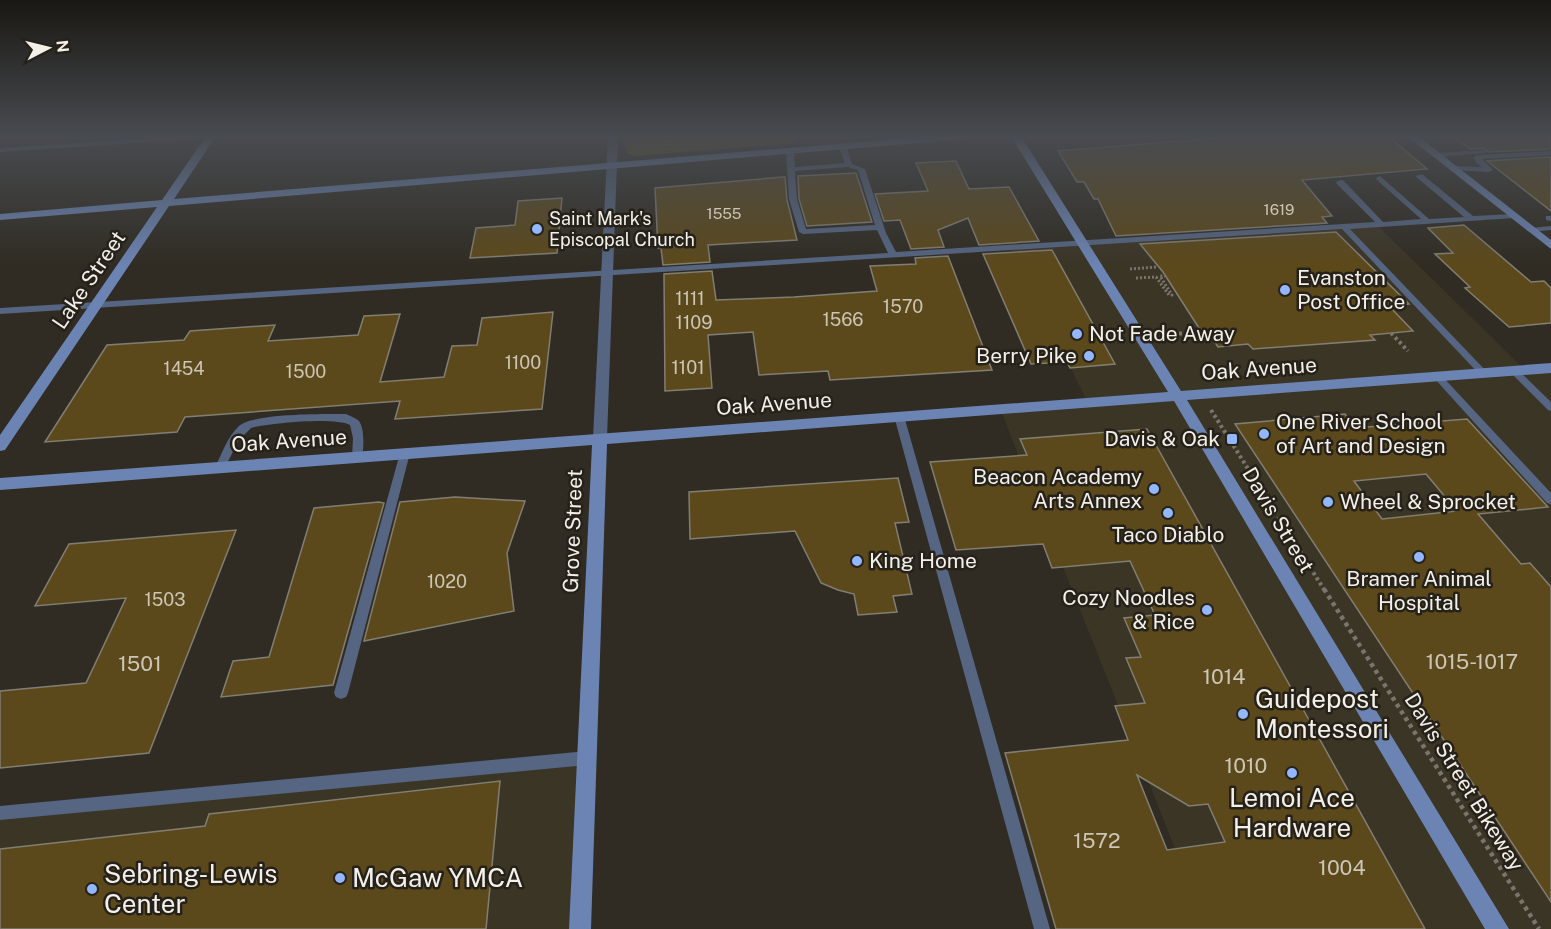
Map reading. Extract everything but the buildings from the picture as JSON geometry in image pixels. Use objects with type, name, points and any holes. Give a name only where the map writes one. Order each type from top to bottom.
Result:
[{"type":"street","name":"Lake Street","points":[[0,447],[181,179]]},
{"type":"street","points":[[0,217],[454,179]]},
{"type":"street","name":"Grove Street","points":[[580,929],[611,179]]},
{"type":"street","name":"Davis Street","points":[[1043,179],[1177,396],[1498,929]]},
{"type":"street","points":[[1468,179],[1551,246]]},
{"type":"street","name":"Oak Avenue","points":[[0,484],[1551,368]]},
{"type":"lane","points":[[792,179],[793,200],[802,232],[880,227]]},
{"type":"lane","points":[[864,179],[880,227],[894,256]]},
{"type":"lane","points":[[1381,179],[1428,222]]},
{"type":"lane","points":[[1423,179],[1472,219]]},
{"type":"lane","points":[[1340,182],[1382,225]]},
{"type":"lane","points":[[0,311],[1514,216]]},
{"type":"lane","points":[[1344,227],[1484,374]]},
{"type":"lane","points":[[1530,230],[1551,228]]},
{"type":"lane","points":[[1514,371],[1551,408]]},
{"type":"lane","points":[[1438,377],[1551,500]]},
{"type":"lane","points":[[899,416],[1042,929]]},
{"type":"lane","points":[[220,467],[236,436],[248,425],[304,419],[336,417],[355,423],[358,438],[357,457]]},
{"type":"lane","points":[[341,693],[405,453]]},
{"type":"lane","points":[[0,813],[587,758]]},
{"type":"path","points":[[1130,269],[1157,267]]},
{"type":"path","points":[[1136,278],[1156,277],[1169,295],[1172,295],[1160,276],[1165,276]]},
{"type":"path","points":[[1173,334],[1202,332]]},
{"type":"path","points":[[1391,333],[1407,351]]},
{"type":"path","name":"Davis Street Bikeway","points":[[1201,394],[1539,929]]},
{"type":"shaded area","points":[[1375,223],[1523,368],[1551,366],[1551,929],[1207,929],[999,406],[1086,399],[1010,246]]},
{"type":"shaded area","points":[[593,751],[585,929],[0,929],[0,811]]},
{"type":"place","name":"Saint Mark's Episcopal Church","points":[[537,229]]},
{"type":"place","name":"Evanston Post Office","points":[[1285,290]]},
{"type":"place","name":"Not Fade Away","points":[[1077,334]]},
{"type":"place","name":"Berry Pike","points":[[1089,356]]},
{"type":"place","name":"One River School of Art and Design","points":[[1264,434]]},
{"type":"place","name":"Davis & Oak","points":[[1232,439]]},
{"type":"place","name":"Beacon Academy Arts Annex","points":[[1154,489]]},
{"type":"place","name":"Wheel & Sprocket","points":[[1328,502]]},
{"type":"place","name":"Taco Diablo","points":[[1168,513]]},
{"type":"place","name":"Bramer Animal Hospital","points":[[1419,557]]},
{"type":"place","name":"King Home","points":[[857,561]]},
{"type":"place","name":"Cozy Noodles & Rice","points":[[1207,610]]},
{"type":"place","name":"Guidepost Montessori","points":[[1243,714]]},
{"type":"place","name":"Lemoi Ace Hardware","points":[[1292,773]]},
{"type":"place","name":"McGaw YMCA","points":[[340,878]]},
{"type":"place","name":"Sebring-Lewis Center","points":[[92,889]]}]
